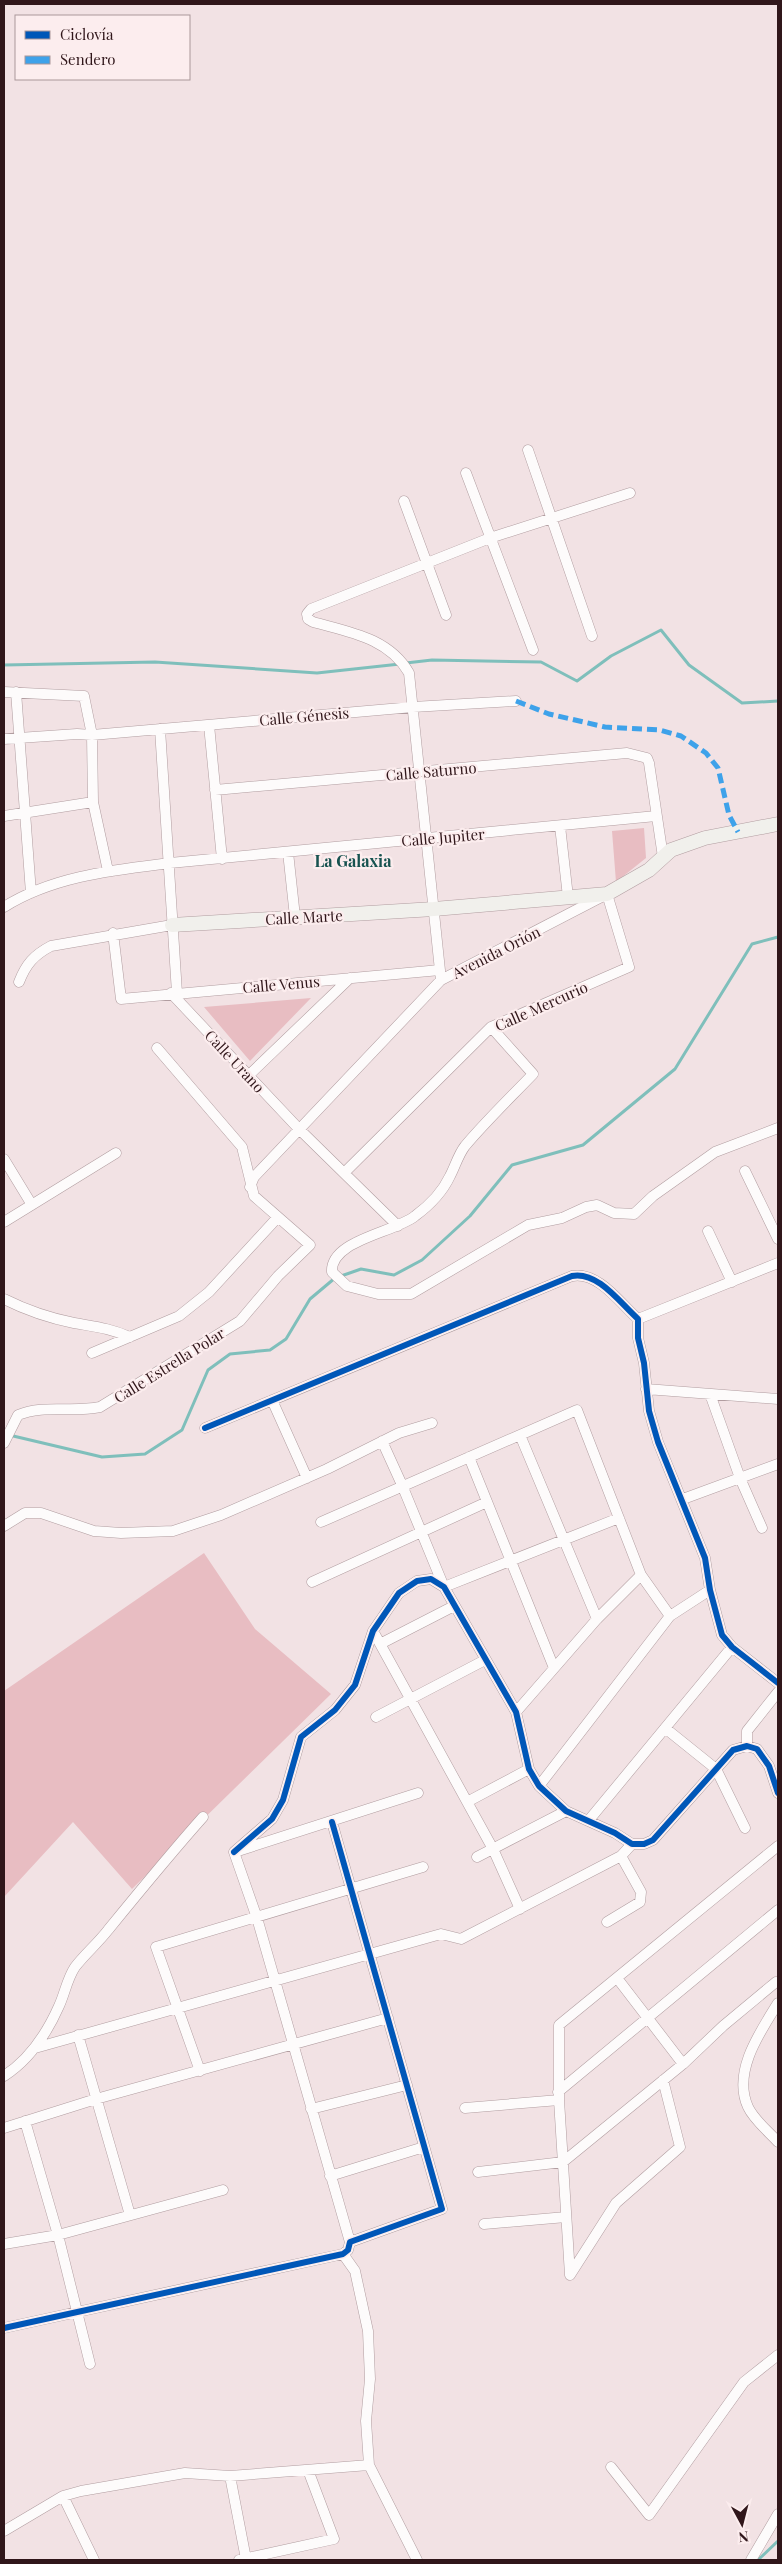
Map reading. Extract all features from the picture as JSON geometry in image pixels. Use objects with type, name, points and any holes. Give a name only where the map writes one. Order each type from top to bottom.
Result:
[{"type":"street","points":[[528,450],[553,518],[592,636]]},
{"type":"street","points":[[466,473],[533,650]]},
{"type":"street","points":[[441,975],[409,673],[402,661],[374,639],[313,622],[308,619],[307,614],[311,609],[490,538],[630,493]]},
{"type":"street","points":[[404,501],[446,616]]},
{"type":"street","points":[[4,692],[84,696],[92,735],[93,802],[108,871]]},
{"type":"street","points":[[16,692],[16,719],[20,737],[31,893]]},
{"type":"street","name":"Calle Génesis","points":[[4,739],[77,734],[92,735],[414,707],[516,701]]},
{"type":"street","points":[[209,725],[222,859]]},
{"type":"street","points":[[160,729],[170,862],[174,993]]},
{"type":"street","name":"Calle Saturno","points":[[215,790],[627,753],[646,758],[656,816]]},
{"type":"street","points":[[4,816],[24,815],[93,802]]},
{"type":"street","points":[[656,816],[663,857]]},
{"type":"street","name":"Calle Jupiter","points":[[4,907],[31,893],[68,880],[108,871],[170,862],[222,859],[656,816]]},
{"type":"street","name":"Avenida Orión","points":[[250,1187],[254,1177],[441,975],[607,894],[649,870],[671,850],[705,838],[778,824]]},
{"type":"street","points":[[560,826],[568,897]]},
{"type":"street","points":[[288,852],[295,917]]},
{"type":"street","name":"Calle Marte","points":[[19,982],[24,969],[35,955],[51,946],[113,933],[172,925],[434,909],[607,894]]},
{"type":"street","name":"Calle Mercurio","points":[[344,1173],[491,1027],[629,967],[607,894]]},
{"type":"street","name":"Calle Venus","points":[[113,933],[121,999],[350,978],[441,975]]},
{"type":"street","points":[[248,1076],[350,978]]},
{"type":"street","name":"Calle Urano","points":[[174,993],[248,1076],[398,1226]]},
{"type":"street","points":[[491,1027],[533,1074],[464,1147],[438,1196],[414,1217],[398,1226],[356,1243],[337,1255],[332,1265],[332,1272],[336,1278],[347,1286],[378,1294],[412,1294],[528,1225],[562,1218],[586,1207],[597,1205],[614,1213],[634,1214],[653,1196],[715,1152],[778,1128]]},
{"type":"street","points":[[92,1353],[179,1316],[199,1301],[278,1217],[254,1196],[250,1187],[242,1147],[157,1048]]},
{"type":"street","points":[[4,1222],[116,1153]]},
{"type":"street","points":[[4,1159],[32,1205]]},
{"type":"street","points":[[745,1172],[778,1239]]},
{"type":"street","name":"Calle Estrella Polar","points":[[5,1439],[18,1415],[33,1409],[83,1410],[100,1407],[240,1321],[278,1276],[310,1245],[278,1217]]},
{"type":"street","points":[[708,1231],[732,1282]]},
{"type":"street","points":[[638,1319],[778,1263]]},
{"type":"street","points":[[205,1428],[572,1276],[582,1274],[594,1279],[638,1319],[638,1338],[644,1363],[646,1389],[658,1442],[683,1499],[705,1558],[710,1590],[722,1635],[732,1647],[778,1684]]},
{"type":"street","points":[[4,1299],[41,1315],[74,1323],[109,1328],[130,1337]]},
{"type":"street","points":[[646,1389],[778,1400]]},
{"type":"street","points":[[710,1394],[740,1478],[762,1528]]},
{"type":"street","points":[[272,1400],[307,1478]]},
{"type":"street","points":[[321,1522],[577,1410],[641,1575],[670,1616]]},
{"type":"street","points":[[4,1526],[25,1514],[41,1513],[94,1531],[121,1533],[173,1531],[221,1515],[307,1478],[382,1441],[432,1423]]},
{"type":"street","points":[[520,1435],[597,1620]]},
{"type":"street","points":[[382,1441],[444,1588],[516,1712],[529,1769],[539,1786],[566,1811],[588,1820],[632,1844],[644,1844],[653,1840],[733,1750],[747,1746],[757,1749],[769,1766],[778,1793]]},
{"type":"street","points":[[469,1457],[554,1668]]},
{"type":"street","points":[[683,1499],[778,1464]]},
{"type":"street","points":[[312,1582],[487,1502]]},
{"type":"street","points":[[444,1588],[564,1538],[619,1518]]},
{"type":"street","points":[[516,1712],[597,1620],[641,1575]]},
{"type":"street","points":[[234,1852],[272,1819],[283,1800],[300,1737],[335,1710],[355,1685],[373,1631],[399,1593],[416,1581],[431,1579],[444,1588]]},
{"type":"street","points":[[539,1786],[670,1616],[710,1590]]},
{"type":"street","points":[[380,1644],[454,1606]]},
{"type":"street","points":[[373,1631],[493,1849],[520,1909]]},
{"type":"street","points":[[588,1820],[732,1647]]},
{"type":"street","points":[[376,1717],[485,1660]]},
{"type":"street","points":[[747,1746],[747,1731],[778,1692]]},
{"type":"street","points":[[665,1728],[716,1769],[745,1828]]},
{"type":"street","points":[[467,1802],[529,1769]]},
{"type":"street","points":[[234,1852],[418,1793]]},
{"type":"street","points":[[477,1857],[566,1811]]},
{"type":"street","points":[[4,2076],[13,2070],[35,2048],[60,2005],[68,1980],[76,1966],[91,1951],[153,1873],[203,1817]]},
{"type":"street","points":[[332,1822],[442,2209],[350,2242]]},
{"type":"street","points":[[35,2048],[441,1934],[461,1939],[621,1856],[632,1844]]},
{"type":"street","points":[[663,2080],[680,2147],[616,2203],[570,2274],[559,2096],[559,2025],[778,1846]]},
{"type":"street","points":[[4,2328],[343,2254],[348,2250],[350,2242],[257,1918],[234,1852]]},
{"type":"street","points":[[607,1922],[640,1902],[641,1898],[640,1892],[621,1856]]},
{"type":"street","points":[[200,2071],[156,1947],[423,1867]]},
{"type":"street","points":[[465,2108],[559,2096],[648,2018],[778,1910]]},
{"type":"street","points":[[617,1978],[683,2064]]},
{"type":"street","points":[[478,2172],[563,2162],[683,2064],[776,1982]]},
{"type":"street","points":[[778,2003],[759,2034],[744,2075],[743,2091],[749,2108],[778,2142]]},
{"type":"street","points":[[4,2128],[96,2099],[388,2018]]},
{"type":"street","points":[[78,2035],[130,2215]]},
{"type":"street","points":[[311,2109],[407,2085]]},
{"type":"street","points":[[25,2121],[58,2235],[90,2364]]},
{"type":"street","points":[[330,2176],[424,2147]]},
{"type":"street","points":[[4,2244],[58,2235],[223,2190]]},
{"type":"street","points":[[484,2224],[566,2217]]},
{"type":"street","points":[[343,2254],[355,2271],[368,2331],[370,2379],[366,2421],[369,2465],[417,2560]]},
{"type":"street","points":[[611,2467],[648,2515],[744,2382],[778,2355]]},
{"type":"street","points":[[4,2532],[64,2496],[81,2491],[185,2473],[230,2476],[369,2465]]},
{"type":"street","points":[[230,2476],[242,2560],[334,2539],[308,2470]]},
{"type":"street","points":[[64,2496],[94,2560]]},
{"type":"street","points":[[751,2560],[778,2514]]},
{"type":"shaded area","points":[[644,828],[646,858],[616,882],[612,831]]},
{"type":"shaded area","points":[[311,998],[250,1061],[204,1007]]},
{"type":"shaded area","points":[[204,1553],[255,1629],[331,1694],[132,1889],[73,1822],[4,1897],[4,1691]]},
{"type":"waterway","points":[[406,663],[432,660],[541,662],[577,681],[611,656],[661,630],[689,665],[742,703],[778,701]]},
{"type":"waterway","points":[[4,665],[155,662],[317,673],[400,664]]},
{"type":"waterway","points":[[341,1276],[361,1269],[394,1275],[422,1260],[470,1216],[512,1165],[583,1145],[675,1069],[752,944],[778,937]]},
{"type":"waterway","points":[[9,1435],[102,1457],[145,1454],[182,1430],[208,1370],[230,1354],[270,1350],[286,1339],[310,1299],[335,1278]]},
{"type":"waterway","points":[[758,2560],[778,2541]]},
{"type":"marked path","points":[[516,701],[549,714],[605,727],[660,730],[681,736],[706,753],[718,768],[729,815],[738,832]]},
{"type":"cycle path","points":[[205,1428],[572,1276],[591,1278],[600,1283],[638,1319],[638,1338],[644,1363],[649,1411],[658,1442],[705,1558],[710,1590],[722,1635],[732,1647],[778,1683]]},
{"type":"cycle path","points":[[234,1852],[272,1819],[283,1800],[301,1737],[335,1710],[355,1685],[373,1631],[399,1593],[417,1581],[431,1579],[444,1587],[516,1712],[529,1769],[539,1786],[566,1811],[615,1833],[632,1844],[644,1844],[653,1840],[733,1750],[747,1746],[757,1749],[769,1766],[778,1793]]},
{"type":"cycle path","points":[[4,2328],[343,2254],[348,2250],[350,2242],[442,2209],[332,1822]]},
{"type":"district","name":"La Galaxia","points":[[353,860]]}]
